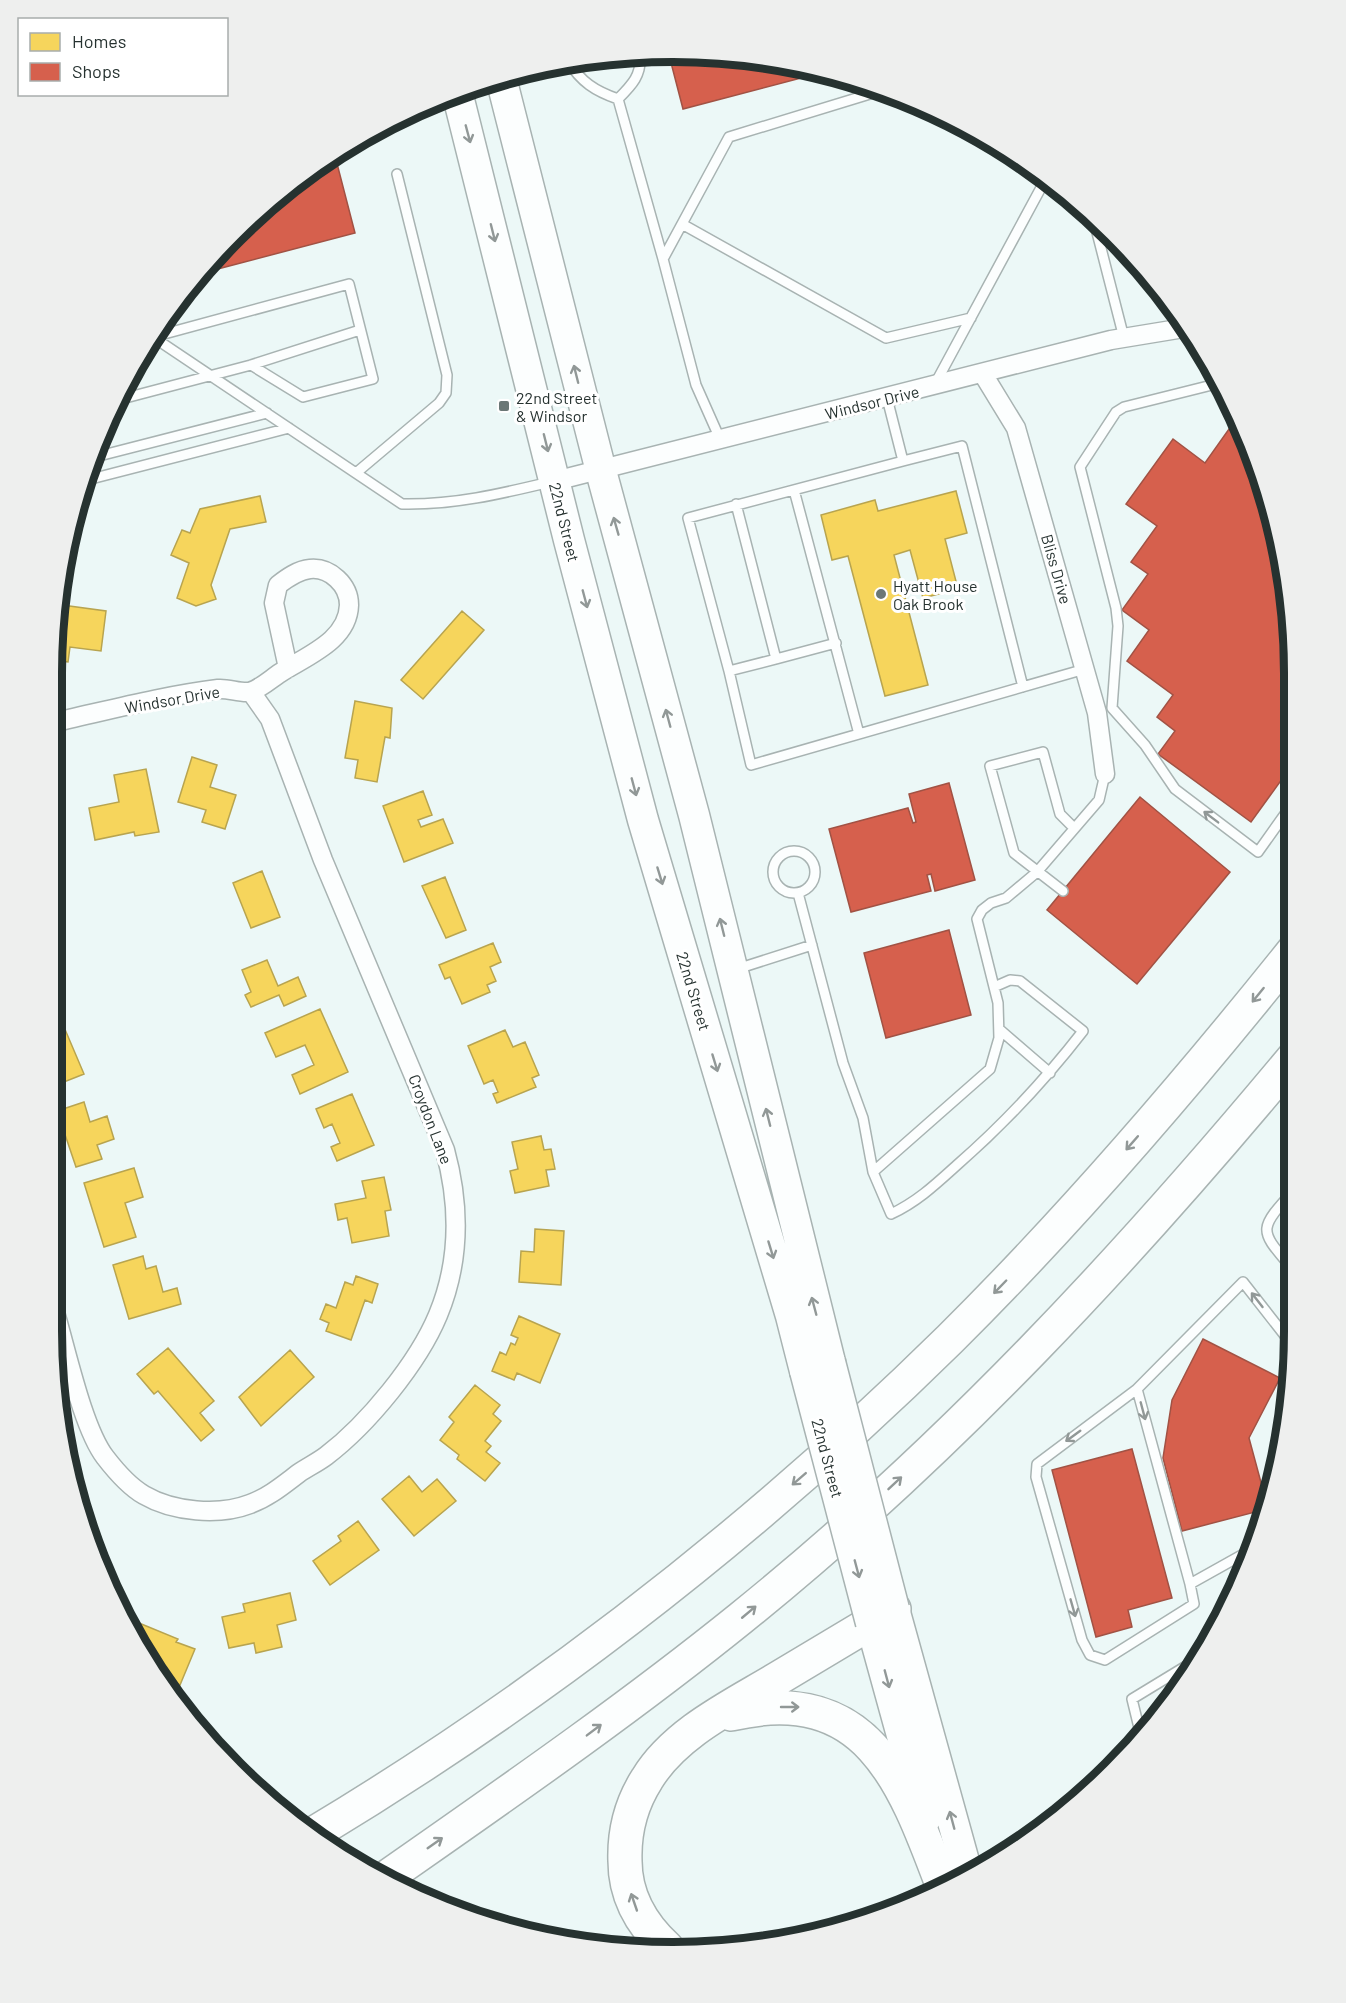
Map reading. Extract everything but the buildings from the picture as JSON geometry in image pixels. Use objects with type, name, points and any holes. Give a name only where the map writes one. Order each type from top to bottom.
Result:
[{"type":"highway","points":[[321,1829],[450,1747],[574,1660],[689,1571],[841,1442],[952,1337],[1056,1227],[1173,1097],[1284,962]]},
{"type":"highway","points":[[393,1873],[567,1751],[656,1684],[741,1618],[857,1518],[1047,1336],[1189,1181],[1284,1069]]},
{"type":"highway","points":[[660,1941],[650,1933],[634,1908],[625,1873],[625,1836],[634,1804],[647,1778],[662,1759],[711,1719],[883,1616]]},
{"type":"highway","points":[[711,1719],[744,1711],[800,1707],[824,1713],[848,1725],[870,1745],[898,1782],[924,1835],[940,1879]]},
{"type":"main road","name":"22nd Street","points":[[503,86],[601,471],[694,815],[732,971],[817,1367],[883,1616],[941,1879]]},
{"type":"main road","name":"22nd Street","points":[[459,100],[643,820],[791,1316],[817,1367]]},
{"type":"main road","name":"22nd Street","points":[[883,1616],[965,1867]]},
{"type":"street","name":"Windsor Drive","points":[[555,481],[1124,338],[1178,329]]},
{"type":"street","name":"Bliss Drive","points":[[983,374],[1016,428],[1085,669],[1104,711],[1105,774]]},
{"type":"street","points":[[250,692],[314,654],[333,639],[345,621],[349,605],[346,591],[339,580],[327,571],[310,568],[292,574],[278,585],[274,603],[288,668]]},
{"type":"street","name":"Windsor Drive","points":[[62,721],[220,689],[250,692]]},
{"type":"street","name":"Croydon Lane","points":[[62,1336],[89,1425],[108,1461],[144,1495],[182,1508],[221,1511],[250,1504],[279,1489],[327,1455],[374,1412],[420,1352],[446,1292],[453,1262],[456,1232],[454,1194],[445,1150],[323,860],[270,719],[250,692]]},
{"type":"lane","points":[[618,99],[632,85],[642,69],[641,63]]},
{"type":"lane","points":[[574,70],[594,91],[618,99]]},
{"type":"lane","points":[[663,259],[729,137],[869,94]]},
{"type":"lane","points":[[618,99],[696,385],[720,440]]},
{"type":"lane","points":[[356,473],[439,403],[446,393],[447,375],[397,174]]},
{"type":"lane","points":[[934,386],[1043,186]]},
{"type":"lane","points":[[682,224],[886,338],[971,318]]},
{"type":"lane","points":[[1097,233],[1124,338]]},
{"type":"lane","points":[[164,334],[349,284],[373,379],[303,398],[251,364]]},
{"type":"lane","points":[[128,397],[212,376],[360,330]]},
{"type":"lane","points":[[160,341],[402,504],[442,505],[485,498],[555,481]]},
{"type":"lane","points":[[1212,385],[1124,407],[1116,412],[1080,467],[1116,608],[1118,626],[1104,711],[1145,745],[1175,789],[1258,852],[1284,815]]},
{"type":"lane","points":[[886,398],[903,461]]},
{"type":"lane","points":[[101,456],[267,413]]},
{"type":"lane","points":[[93,478],[289,428]]},
{"type":"lane","points":[[1023,687],[962,446],[688,518],[729,670],[751,765],[1023,687],[1085,669]]},
{"type":"lane","points":[[794,490],[859,734]]},
{"type":"lane","points":[[736,504],[776,659]]},
{"type":"lane","points":[[729,670],[836,643]]},
{"type":"lane","points":[[1063,891],[1014,853],[990,766],[1043,752],[1060,814],[1074,828]]},
{"type":"lane","points":[[873,1172],[990,1068],[999,1038],[999,1029],[994,987],[977,920],[982,910],[991,903],[1006,897],[1037,872],[1100,800],[1105,774]]},
{"type":"lane","points":[[789,851],[803,853],[813,864],[815,871],[811,885],[798,893],[784,891],[778,887],[772,873],[776,859],[789,851]]},
{"type":"lane","points":[[798,893],[843,1063],[863,1118],[873,1172],[891,1214],[914,1203],[988,1138],[1050,1073],[1083,1031],[1020,981],[1010,980],[994,987]]},
{"type":"lane","points":[[732,971],[812,945]]},
{"type":"lane","points":[[999,1029],[1050,1073]]},
{"type":"lane","points":[[1284,1201],[1268,1218],[1265,1228],[1268,1239],[1284,1259]]},
{"type":"lane","points":[[1137,1389],[1194,1604],[1105,1660],[1090,1655],[1082,1640],[1036,1477],[1037,1464],[1137,1389],[1243,1282],[1284,1334]]},
{"type":"lane","points":[[1190,1584],[1241,1555]]},
{"type":"lane","points":[[1139,1726],[1132,1699],[1180,1670]]},
{"type":"place","name":"22nd Street & Windsor","points":[[504,406]]},
{"type":"place","name":"Hyatt House Oak Brook","points":[[881,594]]}]
